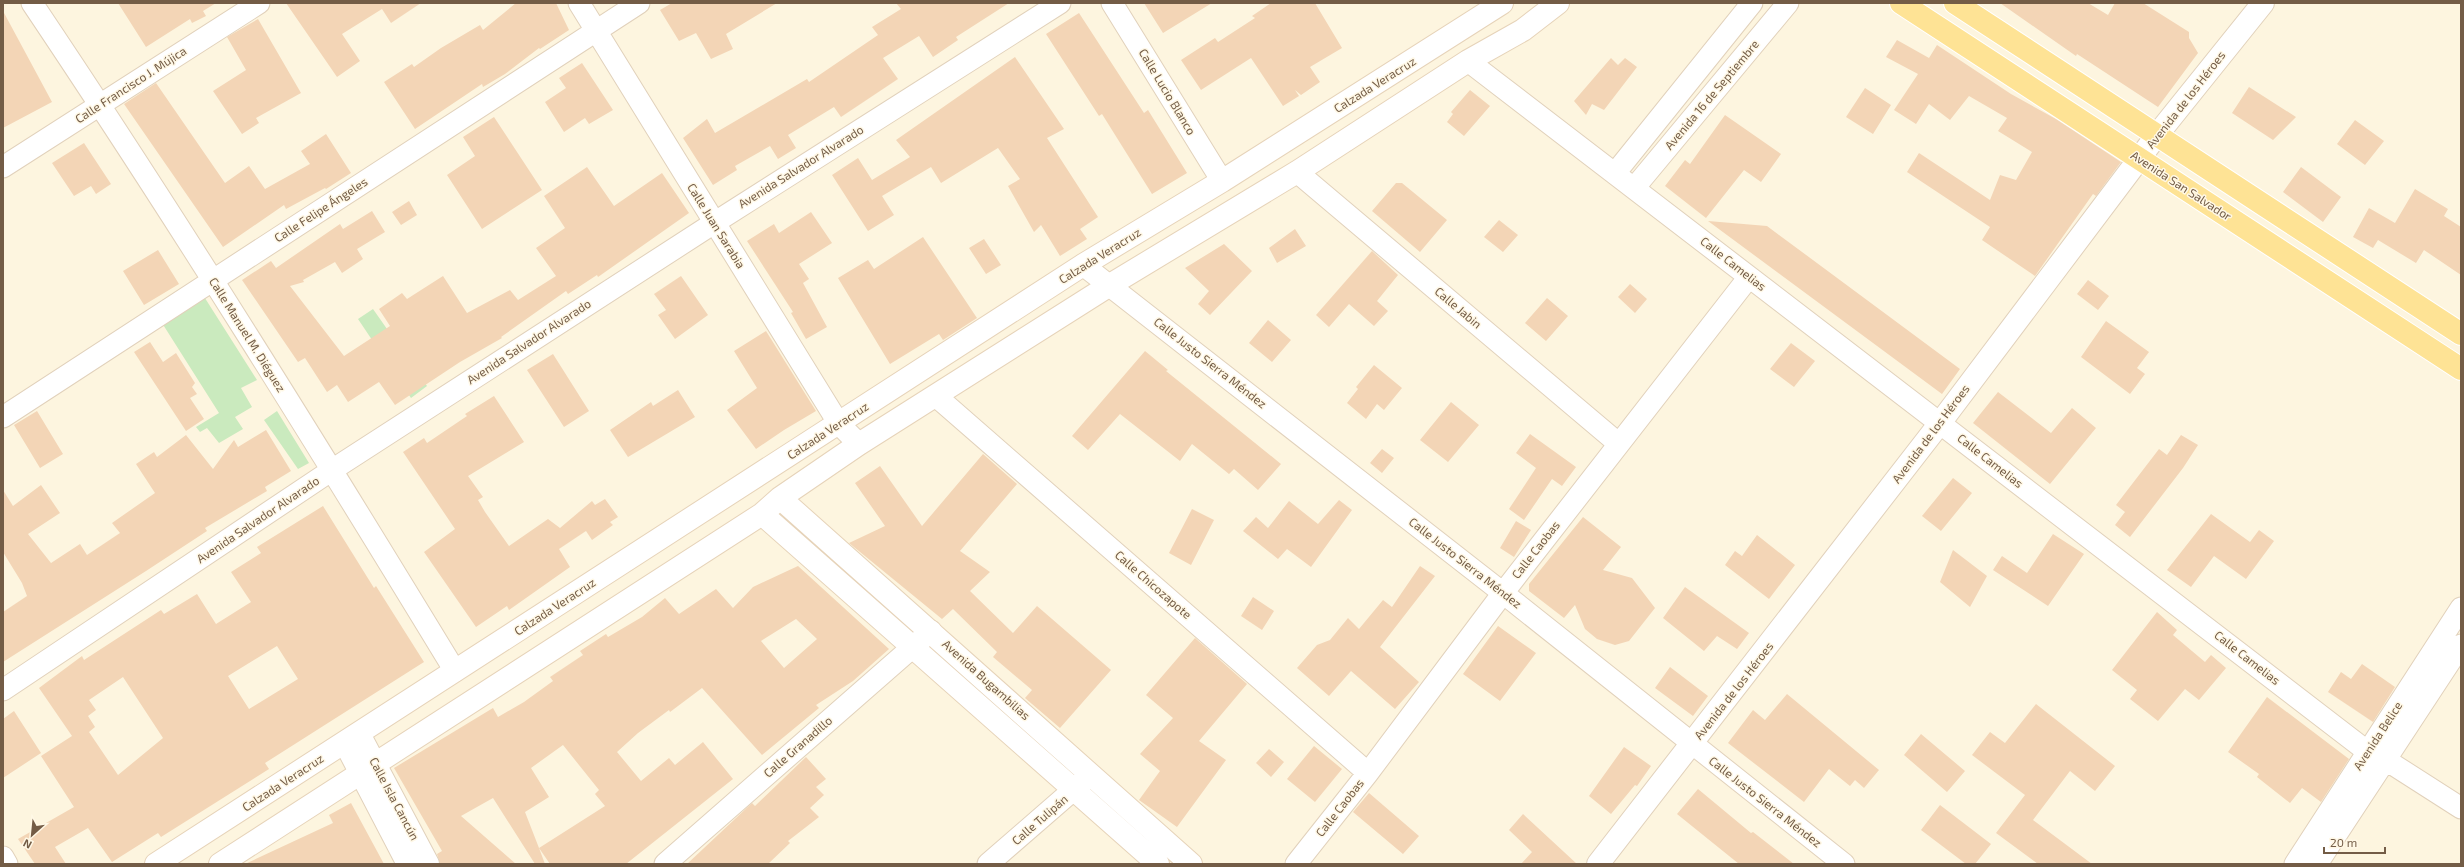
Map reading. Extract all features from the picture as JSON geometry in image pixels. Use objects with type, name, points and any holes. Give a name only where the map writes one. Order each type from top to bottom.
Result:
[{"type":"main road","name":"Calzada Veracruz","points":[[156,864],[352,739],[1084,265],[1222,181],[1502,3]]},
{"type":"main road","points":[[220,864],[367,767],[762,514],[780,498],[859,444],[937,397],[1110,285],[1297,172],[1468,61],[1523,30],[1558,3]]},
{"type":"main road","name":"Avenida San Salvador","points":[[1901,3],[2461,369]]},
{"type":"main road","points":[[1955,3],[2461,334]]},
{"type":"main road","name":"Avenida de los Héroes","points":[[1598,864],[1693,744],[1940,423],[2157,135],[2263,3]]},
{"type":"main road","name":"Avenida Bugambilias","points":[[780,498],[1191,864]]},
{"type":"main road","name":"Avenida Bugambilias","points":[[762,514],[1075,789],[1158,864]]},
{"type":"main road","name":"Calle Isla Cancún","points":[[352,739],[367,767],[428,864]]},
{"type":"main road","name":"Calle Isla Cancún","points":[[367,767],[408,864]]},
{"type":"street","name":"Calle Manuel M. Diéguez","points":[[32,3],[100,105],[213,281],[332,470],[455,671]]},
{"type":"street","name":"Calle Francisco J. Mújica","points":[[3,167],[259,3]]},
{"type":"street","name":"Calle Juan Sarabia","points":[[579,3],[840,424],[859,444]]},
{"type":"street","name":"Calle Felipe Ángeles","points":[[3,417],[639,3]]},
{"type":"street","name":"Avenida Salvador Alvarado","points":[[3,690],[332,470],[714,223],[1060,3]]},
{"type":"street","name":"Calle Lucio Blanco","points":[[1112,3],[1222,181]]},
{"type":"street","name":"Avenida 16 de Septiembre","points":[[1616,172],[1752,3]]},
{"type":"street","name":"Avenida 16 de Septiembre","points":[[1635,187],[1788,3]]},
{"type":"street","name":"Calle Camelias","points":[[1468,61],[1616,172],[1940,423],[2377,756],[2461,808]]},
{"type":"street","name":"Calle Jabin","points":[[1297,172],[1619,444]]},
{"type":"street","name":"Calle Justo Sierra Méndez","points":[[1084,265],[1503,593],[1844,864]]},
{"type":"street","name":"Calle Caobas","points":[[1296,864],[1368,773],[1503,593],[1749,276]]},
{"type":"street","name":"Calle Chicozapote","points":[[937,397],[1368,773]]},
{"type":"street","name":"Avenida Belice","points":[[2317,864],[2461,608]]},
{"type":"street","name":"Calle Granadillo","points":[[665,864],[931,631]]},
{"type":"street","name":"Avenida Belice","points":[[2294,864],[2461,645]]},
{"type":"street","name":"Calle Tulipán","points":[[988,864],[1091,775]]},
{"type":"street","points":[[3,857],[7,864]]},
{"type":"green space","points":[[203,295],[257,380],[241,388],[252,407],[235,417],[243,429],[219,443],[207,428],[200,432],[196,427],[219,413],[162,323]]},
{"type":"green space","points":[[373,309],[427,386],[411,398],[358,319]]},
{"type":"green space","points":[[277,411],[309,463],[298,469],[264,420]]},
{"type":"building","points":[[118,3],[216,3],[203,11],[206,16],[192,23],[190,19],[146,47]]},
{"type":"building","points":[[286,3],[421,3],[391,23],[382,9],[342,34],[360,61],[337,77]]},
{"type":"building","points":[[516,3],[556,3],[569,30],[540,49],[539,48],[505,74],[483,87],[482,84],[415,129],[384,82],[412,64],[414,67],[441,48],[480,25],[483,30]]},
{"type":"building","points":[[672,3],[777,3],[726,34],[733,49],[711,59],[696,33],[679,41],[660,10]]},
{"type":"building","points":[[896,3],[1009,3],[956,37],[958,40],[933,57],[919,36],[883,58],[898,79],[841,117],[834,107],[788,135],[796,148],[778,159],[770,146],[735,166],[737,170],[713,185],[683,138],[707,119],[715,133],[807,79],[809,82],[878,35],[872,27],[901,9]]},
{"type":"building","points":[[1144,3],[1212,3],[1163,33]]},
{"type":"building","points":[[1271,3],[1315,3],[1342,48],[1310,67],[1320,82],[1301,95],[1295,90],[1299,96],[1283,106],[1251,58],[1201,90],[1181,60],[1215,38],[1218,42],[1255,18],[1252,16]]},
{"type":"building","points":[[2000,3],[2088,3],[2108,15],[2115,3],[2143,3],[2189,32],[2189,38],[2198,53],[2158,107],[2077,54],[2076,56]]},
{"type":"building","points":[[3,11],[52,102],[3,128]]},
{"type":"building","points":[[1079,13],[1144,113],[1148,110],[1187,173],[1152,194],[1102,114],[1099,116],[1046,34]]},
{"type":"building","points":[[258,19],[301,93],[256,118],[259,123],[242,134],[213,91],[246,70],[227,37]]},
{"type":"building","points":[[1897,40],[1929,58],[1937,45],[2011,94],[2056,119],[2121,162],[2096,196],[2093,194],[2035,276],[1982,240],[1990,227],[1907,172],[1919,153],[1990,200],[2000,175],[2016,180],[2032,152],[1998,131],[2007,118],[1969,96],[1950,120],[1929,104],[1916,124],[1894,110],[1918,74],[1886,57]]},
{"type":"building","points":[[1015,57],[1064,129],[1047,138],[1098,217],[1080,229],[1087,239],[1060,256],[1041,225],[1034,232],[1008,186],[1020,179],[998,148],[941,183],[931,167],[882,196],[894,215],[868,231],[832,175],[858,158],[872,180],[910,157],[896,140]]},
{"type":"building","points":[[1611,58],[1618,65],[1625,58],[1637,67],[1604,110],[1592,104],[1586,115],[1574,101]]},
{"type":"building","points":[[582,63],[613,110],[589,124],[585,118],[564,132],[545,102],[566,88],[559,78]]},
{"type":"building","points":[[156,83],[225,183],[249,166],[265,189],[310,164],[301,151],[326,134],[351,173],[326,189],[325,188],[286,209],[284,205],[223,247],[124,104]]},
{"type":"building","points":[[2249,87],[2296,117],[2273,140],[2232,113]]},
{"type":"building","points":[[1865,88],[1891,105],[1873,134],[1846,117]]},
{"type":"building","points":[[1470,90],[1490,106],[1464,136],[1447,122],[1453,114],[1451,112]]},
{"type":"building","points":[[1725,115],[1781,154],[1761,182],[1744,170],[1706,218],[1665,186],[1685,160],[1690,164]]},
{"type":"building","points":[[494,117],[542,190],[482,229],[447,175],[475,156],[463,137]]},
{"type":"building","points":[[2355,120],[2384,141],[2365,165],[2337,144]]},
{"type":"building","points":[[84,143],[111,184],[96,194],[91,186],[74,196],[52,163]]},
{"type":"building","points":[[587,167],[614,206],[662,173],[689,213],[598,277],[597,275],[568,294],[566,291],[501,337],[502,338],[460,362],[395,405],[379,382],[348,402],[337,385],[327,392],[305,358],[298,362],[242,280],[271,261],[276,268],[340,224],[343,229],[372,211],[385,232],[357,249],[363,259],[342,273],[335,262],[303,280],[304,282],[290,286],[344,356],[390,326],[379,309],[402,293],[407,299],[443,276],[467,313],[510,290],[518,300],[556,276],[536,248],[565,228],[544,196]]},
{"type":"building","points":[[2301,167],[2341,197],[2323,222],[2283,192]]},
{"type":"building","points":[[1396,183],[1402,183],[1447,220],[1420,252],[1372,211]]},
{"type":"building","points":[[2415,189],[2448,209],[2444,216],[2461,227],[2461,275],[2424,250],[2416,263],[2378,240],[2373,248],[2353,237],[2369,208],[2395,223]]},
{"type":"building","points":[[409,201],[417,215],[401,225],[392,212]]},
{"type":"building","points":[[811,212],[832,243],[799,264],[809,279],[803,283],[827,327],[806,339],[791,313],[793,312],[747,241],[774,224],[779,233]]},
{"type":"building","points":[[1499,220],[1518,235],[1503,252],[1484,237]]},
{"type":"building","points":[[1708,221],[1767,226],[1960,369],[1942,394]]},
{"type":"building","points":[[1295,229],[1306,246],[1277,263],[1269,248]]},
{"type":"building","points":[[923,237],[977,318],[943,340],[939,334],[890,364],[838,278],[868,260],[874,269]]},
{"type":"building","points":[[984,239],[1001,265],[986,274],[969,248]]},
{"type":"building","points":[[1224,244],[1252,271],[1210,315],[1198,304],[1209,291],[1185,268]]},
{"type":"building","points":[[158,250],[179,284],[144,305],[123,271]]},
{"type":"building","points":[[1372,251],[1398,275],[1377,301],[1388,311],[1374,326],[1349,304],[1329,327],[1316,315]]},
{"type":"building","points":[[681,276],[708,315],[675,339],[658,315],[666,310],[654,294]]},
{"type":"building","points":[[2088,280],[2109,296],[2098,310],[2077,294]]},
{"type":"building","points":[[1630,284],[1647,299],[1635,313],[1618,297]]},
{"type":"building","points":[[1547,298],[1568,316],[1546,341],[1525,323]]},
{"type":"building","points":[[1268,320],[1291,340],[1272,362],[1249,343]]},
{"type":"building","points":[[2106,321],[2149,352],[2137,368],[2145,374],[2130,394],[2081,357]]},
{"type":"building","points":[[766,331],[816,411],[756,449],[727,410],[757,388],[734,351]]},
{"type":"building","points":[[150,342],[163,362],[176,353],[195,383],[192,387],[197,394],[190,398],[204,419],[186,431],[134,352]]},
{"type":"building","points":[[1791,343],[1815,361],[1794,387],[1770,369]]},
{"type":"building","points":[[1145,351],[1168,370],[1166,371],[1281,464],[1258,490],[1234,469],[1229,474],[1192,444],[1180,461],[1120,414],[1088,450],[1072,436]]},
{"type":"building","points":[[553,354],[589,411],[564,427],[527,370]]},
{"type":"building","points":[[1374,365],[1402,388],[1384,410],[1377,404],[1366,419],[1347,403],[1358,389],[1356,387]]},
{"type":"building","points":[[678,390],[695,417],[628,457],[610,430],[651,402],[653,406]]},
{"type":"building","points":[[1998,392],[2051,433],[2072,408],[2096,428],[2050,484],[1973,423]]},
{"type":"building","points":[[494,396],[524,442],[468,476],[483,497],[478,500],[485,512],[509,546],[548,519],[560,528],[592,501],[595,505],[605,499],[618,517],[610,522],[613,525],[592,540],[586,531],[559,549],[570,567],[509,610],[507,606],[476,627],[424,552],[455,529],[403,452],[424,438],[427,443],[467,416],[465,414]]},
{"type":"building","points":[[1451,402],[1479,425],[1448,462],[1420,440]]},
{"type":"building","points":[[37,411],[63,454],[40,468],[14,425]]},
{"type":"building","points":[[266,430],[291,471],[265,487],[267,491],[205,528],[207,531],[3,662],[3,612],[27,596],[22,583],[3,552],[3,490],[13,506],[41,485],[60,513],[28,534],[51,563],[80,544],[87,555],[120,533],[112,523],[155,493],[136,464],[154,452],[157,457],[186,435],[213,469],[234,440],[238,447]]},
{"type":"building","points":[[1530,434],[1576,467],[1562,486],[1552,479],[1524,520],[1509,509],[1536,468],[1516,453]]},
{"type":"building","points":[[2181,435],[2198,445],[2183,468],[2130,537],[2115,525],[2125,512],[2116,505],[2159,449],[2167,455]]},
{"type":"building","points":[[1382,449],[1394,458],[1382,473],[1370,463]]},
{"type":"building","points":[[983,454],[1017,484],[960,551],[990,572],[970,591],[1013,633],[1037,606],[1111,670],[1060,728],[1025,698],[1032,690],[993,657],[997,652],[953,609],[942,619],[849,543],[885,526],[855,483],[880,466],[922,526]]},
{"type":"building","points":[[1953,478],[1972,493],[1941,531],[1922,516]]},
{"type":"building","points":[[1339,500],[1352,510],[1311,567],[1287,549],[1278,559],[1243,531],[1256,517],[1268,528],[1289,501],[1318,524]]},
{"type":"building","points":[[323,506],[374,588],[376,586],[424,662],[265,763],[269,769],[161,837],[158,833],[112,862],[88,828],[55,847],[66,864],[35,864],[18,839],[74,807],[41,756],[72,736],[39,688],[82,656],[84,660],[161,610],[164,614],[197,594],[216,624],[251,602],[231,572],[261,553],[257,547]],"holes":[[[277,646],[298,679],[249,709],[228,676]],[[123,677],[163,738],[118,775],[89,732],[95,727],[88,716],[96,710],[89,700]]]},
{"type":"building","points":[[1192,509],[1214,520],[1191,565],[1169,553]]},
{"type":"building","points":[[2211,514],[2250,542],[2259,530],[2274,541],[2246,579],[2214,556],[2191,587],[2167,570]]},
{"type":"building","points":[[1583,517],[1621,547],[1603,570],[1632,578],[1655,608],[1629,641],[1615,645],[1597,639],[1585,629],[1575,605],[1564,618],[1529,591],[1529,584]]},
{"type":"building","points":[[1516,521],[1531,530],[1514,557],[1500,548]]},
{"type":"building","points":[[2053,534],[2084,554],[2048,606],[1993,570],[2002,556],[2027,573]]},
{"type":"building","points":[[1757,535],[1795,565],[1769,599],[1725,565],[1735,551],[1742,556]]},
{"type":"building","points":[[1953,550],[1987,576],[1970,607],[1940,582]]},
{"type":"building","points":[[798,566],[889,649],[853,681],[816,705],[819,708],[762,755],[702,688],[670,712],[669,710],[638,733],[617,752],[641,781],[669,758],[675,765],[703,742],[733,779],[626,864],[550,864],[539,848],[545,864],[535,864],[493,798],[461,816],[516,864],[440,864],[437,854],[442,851],[394,768],[493,708],[498,717],[524,702],[553,681],[550,677],[583,655],[580,651],[606,634],[608,637],[642,617],[665,598],[679,614],[716,589],[733,608],[753,587]],"holes":[[[796,619],[817,639],[784,668],[761,641]],[[563,745],[599,790],[595,794],[605,806],[539,848],[525,812],[549,797],[531,768]]]},
{"type":"building","points":[[1420,566],[1435,576],[1380,647],[1419,682],[1395,709],[1351,671],[1329,696],[1297,668],[1317,645],[1330,640],[1348,618],[1359,629],[1383,600],[1392,607]]},
{"type":"building","points":[[1685,587],[1749,633],[1737,649],[1717,636],[1704,651],[1663,618]]},
{"type":"building","points":[[1253,597],[1274,611],[1262,630],[1241,616]]},
{"type":"building","points":[[2157,612],[2177,630],[2173,635],[2205,662],[2211,655],[2226,668],[2199,700],[2185,689],[2158,721],[2130,699],[2137,690],[2112,670]]},
{"type":"building","points":[[1498,626],[1536,653],[1500,701],[1463,674]]},
{"type":"building","points":[[1195,638],[1247,684],[1199,741],[1226,760],[1177,827],[1139,800],[1160,771],[1140,754],[1173,718],[1146,695]]},
{"type":"building","points":[[2362,664],[2395,687],[2373,722],[2328,692],[2341,672],[2351,679]]},
{"type":"building","points":[[1670,667],[1708,696],[1693,716],[1655,688]]},
{"type":"building","points":[[1787,694],[1879,770],[1864,788],[1855,780],[1850,786],[1829,769],[1804,802],[1728,743],[1753,710],[1765,720]]},
{"type":"building","points":[[2267,697],[2349,759],[2321,802],[2302,788],[2290,803],[2257,777],[2259,774],[2228,752]]},
{"type":"building","points":[[2036,704],[2115,766],[2095,791],[2070,771],[2033,820],[2092,864],[2038,864],[1996,833],[2025,795],[1972,755],[1990,732],[2005,743]]},
{"type":"building","points":[[14,711],[41,753],[3,778],[3,719]]},
{"type":"building","points":[[1921,734],[1965,771],[1947,792],[1904,755]]},
{"type":"building","points":[[1314,746],[1342,769],[1315,802],[1287,779]]},
{"type":"building","points":[[1624,747],[1651,766],[1637,786],[1635,785],[1611,814],[1589,796]]},
{"type":"building","points":[[1269,749],[1284,762],[1271,777],[1256,763]]},
{"type":"building","points":[[806,757],[826,779],[816,787],[824,795],[810,808],[819,817],[788,841],[790,843],[768,864],[687,864],[752,803],[755,806]]},
{"type":"building","points":[[1698,789],[1751,833],[1753,832],[1794,864],[1739,864],[1677,814]]},
{"type":"building","points":[[1369,793],[1419,836],[1403,854],[1353,812]]},
{"type":"building","points":[[351,803],[384,864],[245,864],[333,823],[329,815]]},
{"type":"building","points":[[1940,805],[1991,844],[1975,864],[1966,864],[1921,830]]},
{"type":"building","points":[[1523,814],[1577,864],[1521,864],[1532,852],[1509,830]]}]
